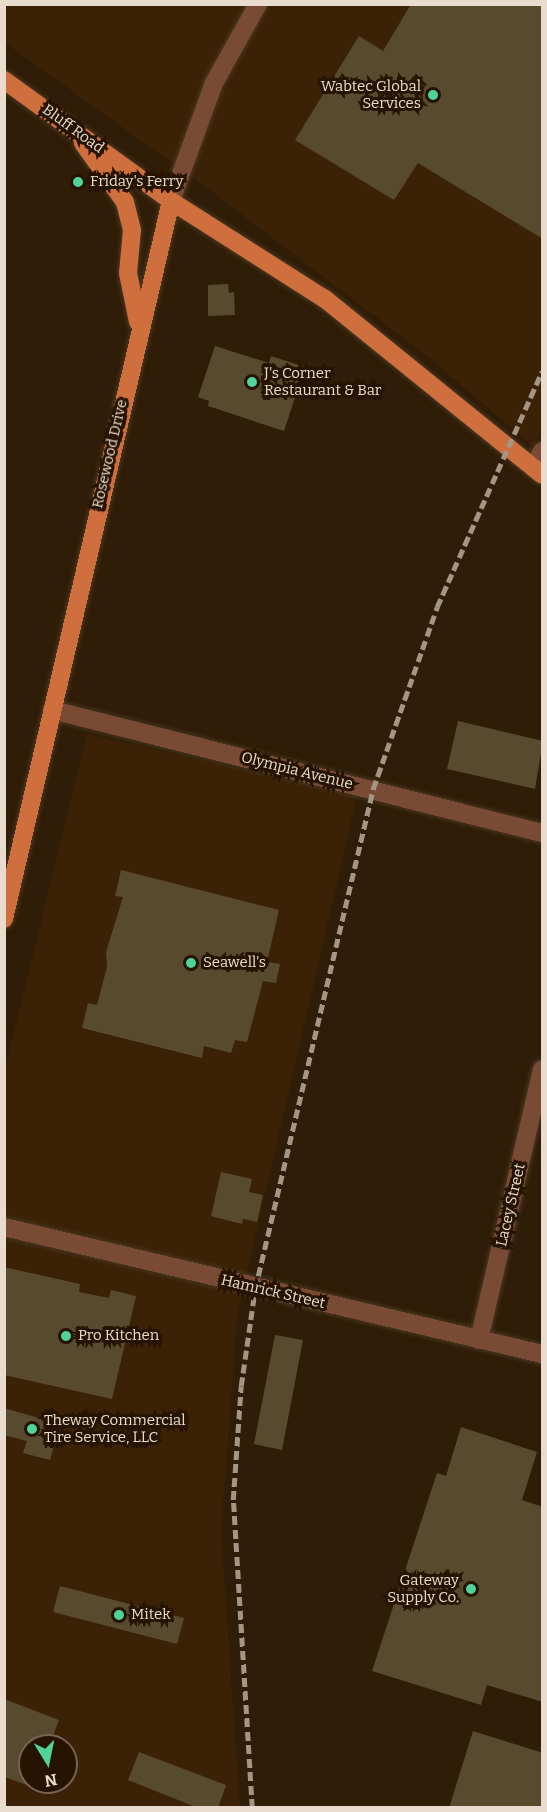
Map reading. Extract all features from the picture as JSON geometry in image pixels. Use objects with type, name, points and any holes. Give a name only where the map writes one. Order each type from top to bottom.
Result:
[{"type":"main road","name":"Bluff Road","points":[[4,80],[171,201],[325,299],[540,464]]},
{"type":"main road","points":[[71,127],[125,202],[132,230],[128,273],[139,329]]},
{"type":"main road","name":"Rosewood Drive","points":[[4,919],[139,329],[171,201]]},
{"type":"street","name":"Rosewood Drive","points":[[171,201],[214,83],[258,4]]},
{"type":"street","name":"Olympia Avenue","points":[[52,710],[543,833]]},
{"type":"street","name":"Lacey Street","points":[[479,1340],[543,1070]]},
{"type":"street","name":"Hamrick Street","points":[[4,1227],[543,1354]]},
{"type":"shaded area","points":[[5,5],[542,5],[542,429],[532,446],[432,360],[206,187],[5,43]]},
{"type":"shaded area","points":[[87,734],[357,796],[237,1316],[221,1534],[240,1807],[5,1808],[5,1069]]},
{"type":"building","name":"Wabtec Global Services","points":[[411,4],[543,4],[543,239],[418,163],[394,200],[295,140],[359,36],[383,51]]},
{"type":"building","points":[[228,284],[229,293],[234,292],[235,315],[208,316],[208,285]]},
{"type":"building","name":"J's Corner Restaurant & Bar","points":[[215,346],[269,363],[271,356],[305,367],[284,431],[208,406],[209,401],[198,397]]},
{"type":"building","points":[[458,721],[543,741],[535,789],[447,769]]},
{"type":"building","name":"Seawell's","points":[[121,870],[279,910],[267,962],[280,964],[276,983],[263,981],[247,1042],[235,1040],[231,1053],[204,1046],[202,1058],[82,1028],[88,1003],[97,1005],[107,967],[106,952],[123,897],[115,896]]},
{"type":"building","points":[[221,1172],[252,1179],[249,1192],[263,1195],[257,1222],[243,1219],[242,1224],[211,1216]]},
{"type":"building","name":"Pro Kitchen","points":[[4,1267],[80,1284],[79,1292],[109,1298],[111,1290],[136,1296],[112,1399],[4,1375]]},
{"type":"building","points":[[275,1335],[303,1340],[282,1450],[254,1444]]},
{"type":"building","name":"Theway Commercial Tire Service, LLC","points":[[4,1408],[60,1424],[50,1460],[23,1453],[27,1441],[4,1435]]},
{"type":"building","name":"Gateway Supply Co.","points":[[461,1427],[537,1452],[522,1500],[543,1507],[543,1702],[487,1685],[481,1705],[372,1671],[437,1473],[446,1476]]},
{"type":"building","name":"Mitek","points":[[60,1586],[184,1618],[177,1644],[53,1612]]},
{"type":"building","points":[[4,1699],[59,1720],[54,1734],[18,1734],[18,1782],[4,1777]]},
{"type":"building","points":[[473,1731],[543,1753],[543,1808],[449,1808]]},
{"type":"building","points":[[139,1752],[226,1785],[218,1808],[198,1808],[128,1780]]},
{"type":"railway","points":[[252,1808],[233,1500],[241,1386],[255,1289],[373,789],[437,607],[542,371]]},
{"type":"place","name":"Wabtec Global Services","points":[[433,95]]},
{"type":"place","name":"Friday's Ferry","points":[[78,182]]},
{"type":"place","name":"J's Corner Restaurant & Bar","points":[[252,382]]},
{"type":"place","name":"Seawell's","points":[[191,963]]},
{"type":"place","name":"Pro Kitchen","points":[[66,1336]]},
{"type":"place","name":"Theway Commercial Tire Service, LLC","points":[[32,1429]]},
{"type":"place","name":"Gateway Supply Co.","points":[[471,1589]]},
{"type":"place","name":"Mitek","points":[[119,1615]]}]
